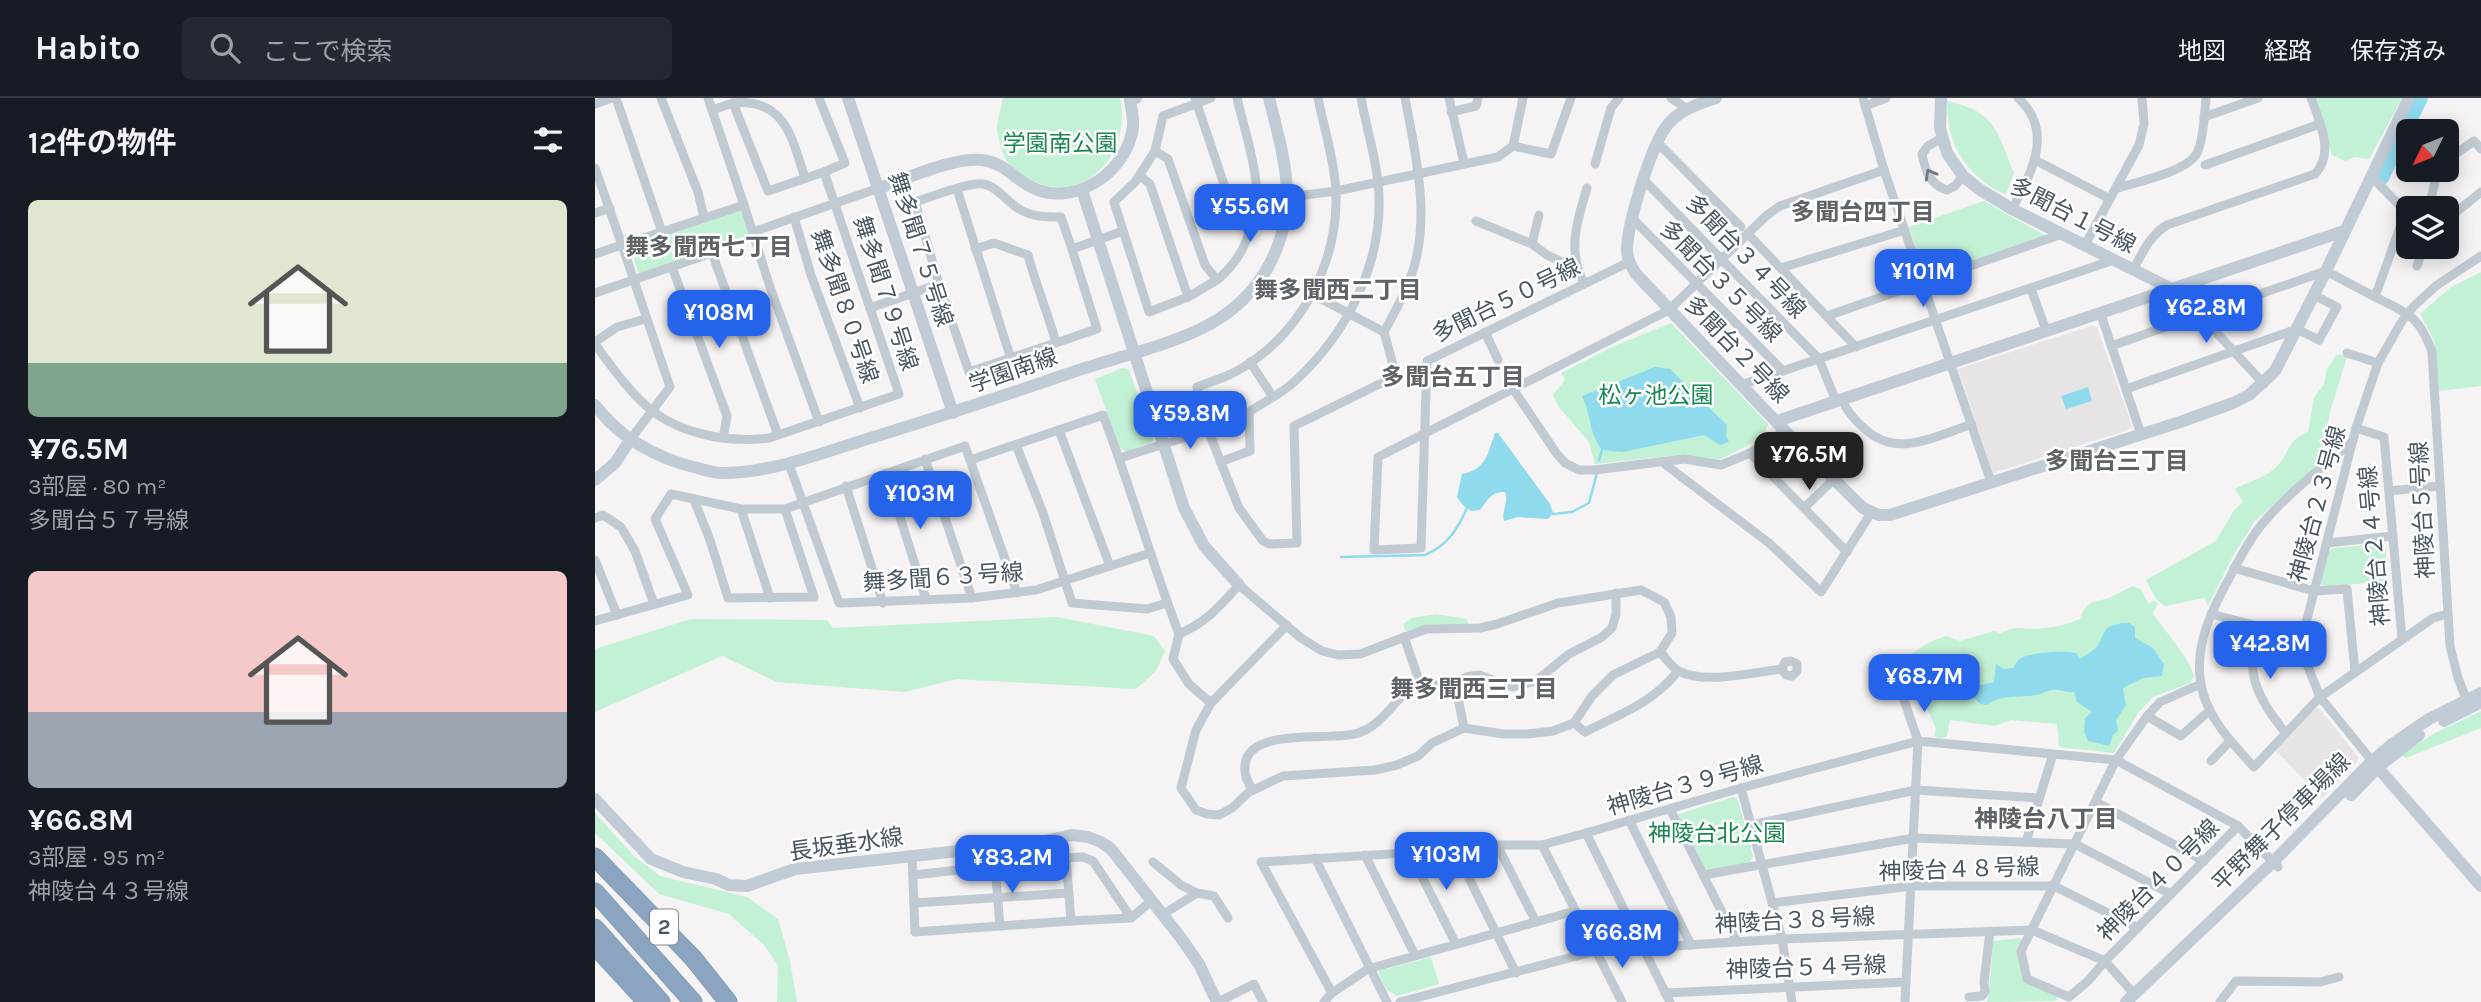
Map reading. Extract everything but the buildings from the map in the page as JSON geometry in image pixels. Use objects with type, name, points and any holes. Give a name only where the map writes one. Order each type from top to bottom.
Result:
[{"type":"highway","name":"2","points":[[595,857],[693,958],[728,1002]]},
{"type":"highway","points":[[595,870],[719,1002]]},
{"type":"highway","points":[[595,892],[671,1000]]},
{"type":"highway","points":[[595,908],[631,944],[671,1000]]},
{"type":"highway","points":[[595,928],[671,1000]]},
{"type":"highway","points":[[595,946],[671,1000]]},
{"type":"street","points":[[595,104],[614,98],[662,232]]},
{"type":"street","points":[[661,98],[698,192],[703,218]]},
{"type":"street","points":[[708,98],[770,286],[819,422]]},
{"type":"street","points":[[733,103],[768,191],[845,163],[819,98]]},
{"type":"street","name":"舞多聞７５号線","points":[[848,98],[953,413]]},
{"type":"street","points":[[1211,98],[1195,100],[1163,116],[1155,151],[1140,176],[1114,202],[1149,312],[1188,298],[1217,279],[1230,267],[1246,245],[1257,201],[1255,176],[1237,98]]},
{"type":"street","name":"学園南線","points":[[595,405],[612,426],[631,440],[682,464],[720,473],[757,470],[789,464],[953,413],[1185,336],[1226,314],[1243,300],[1268,268],[1276,249],[1289,197],[1285,164],[1269,98]]},
{"type":"street","points":[[1318,98],[1336,191],[1330,247],[1312,293],[1299,317],[1275,342],[1235,372],[1197,387],[1208,430],[1239,508],[1263,541],[1269,544],[1297,542],[1294,426],[1396,376],[1384,332],[1411,276],[1419,231],[1419,173],[1405,98]]},
{"type":"street","points":[[1220,462],[1250,451],[1249,412],[1292,384],[1319,358],[1349,314],[1363,284],[1374,248],[1378,219],[1378,182],[1361,98]]},
{"type":"street","points":[[1449,98],[1464,163]]},
{"type":"street","points":[[1451,112],[1476,106],[1478,98]]},
{"type":"street","points":[[1289,197],[1336,191],[1498,157],[1513,146],[1523,98]]},
{"type":"street","points":[[1513,146],[1551,154],[1571,98]]},
{"type":"street","points":[[1595,164],[1611,108],[1619,98]]},
{"type":"street","points":[[1671,98],[1686,108]]},
{"type":"street","points":[[1629,262],[1627,249],[1633,219],[1644,180],[1666,127],[1686,108],[1716,98]]},
{"type":"street","points":[[1886,98],[1864,102],[1884,170],[1991,482]]},
{"type":"street","name":"多聞台１号線","points":[[1941,98],[1942,138],[1947,153],[1963,176],[2012,209],[2173,288]]},
{"type":"street","points":[[2012,209],[2035,160],[2038,143],[2026,105],[2018,98]]},
{"type":"street","points":[[2026,105],[2034,98]]},
{"type":"street","points":[[2085,245],[2139,145],[2144,124],[2142,98]]},
{"type":"street","points":[[2118,188],[2190,162],[2198,151],[2206,98]]},
{"type":"street","points":[[2204,117],[2255,98]]},
{"type":"street","points":[[2133,270],[2156,232],[2167,225],[2315,174],[2324,164],[2326,151],[2311,98]]},
{"type":"street","points":[[2405,119],[2409,98]]},
{"type":"street","points":[[753,232],[953,163],[980,160],[1000,164],[1038,190],[1057,193],[1082,190],[1095,184],[1117,165],[1133,126],[1132,99]]},
{"type":"street","points":[[712,110],[733,103],[761,100],[776,111],[788,128],[805,178]]},
{"type":"street","points":[[1195,100],[1237,223],[1249,229]]},
{"type":"street","points":[[2205,165],[2320,124]]},
{"type":"street","points":[[1942,138],[1928,146],[1922,154],[1925,171],[1937,187],[1947,190],[1955,186],[1963,176]]},
{"type":"street","points":[[2459,152],[2474,141],[2481,149]]},
{"type":"street","points":[[1658,143],[1856,346]]},
{"type":"street","points":[[1662,462],[1769,543],[1821,592],[1871,513],[1890,515],[2141,435],[2233,403],[2264,384],[2275,371],[2297,329],[2371,176],[2396,143]]},
{"type":"street","points":[[1155,151],[1168,159],[1205,265],[1217,279]]},
{"type":"street","points":[[2035,160],[2110,199]]},
{"type":"street","points":[[595,167],[670,387],[615,463],[595,480]]},
{"type":"street","points":[[1424,433],[1421,548],[1374,550],[1378,457],[1512,387],[1669,310],[1723,258],[1745,231],[1780,206],[1884,170]]},
{"type":"street","name":"舞多聞７９号線","points":[[595,343],[622,379],[652,411],[680,426],[723,438],[755,440],[778,435],[899,394],[824,172]]},
{"type":"street","points":[[1140,176],[1150,184],[1188,298]]},
{"type":"street","points":[[2371,176],[2402,208],[2404,216],[2375,297]]},
{"type":"street","name":"多聞台３４号線","points":[[1644,180],[1819,359]]},
{"type":"street","points":[[983,184],[1030,214],[1061,217],[1097,329],[969,372],[915,202],[957,188],[983,184]]},
{"type":"street","points":[[957,188],[1011,359]]},
{"type":"street","points":[[1584,283],[1577,269],[1573,247],[1587,188]]},
{"type":"street","points":[[1082,190],[1184,508],[1193,527],[1204,546],[1239,585],[1287,625],[1301,638],[1322,652],[1338,655],[1360,654],[1426,629],[1480,628],[1558,603],[1641,590],[1664,602],[1671,617],[1672,633],[1660,652],[1613,675],[1592,696],[1574,723],[1553,731],[1503,734],[1464,728],[1433,743],[1419,757],[1397,765],[1375,771],[1283,776],[1253,790],[1219,815],[1196,810],[1181,788],[1196,730],[1211,703],[1287,625]]},
{"type":"street","points":[[2459,210],[2481,192]]},
{"type":"street","points":[[595,254],[744,205]]},
{"type":"street","points":[[595,213],[610,208]]},
{"type":"street","points":[[1532,244],[1539,215]]},
{"type":"street","name":"舞多聞８０号線","points":[[794,217],[811,275],[860,408]]},
{"type":"street","name":"多聞台３５号線","points":[[1633,219],[1783,371]]},
{"type":"street","points":[[1476,221],[1532,244],[1547,255],[1577,269]]},
{"type":"street","points":[[1781,268],[1905,230]]},
{"type":"street","points":[[1072,249],[1123,231]]},
{"type":"street","points":[[1512,387],[1565,463],[1579,470],[1684,459],[1721,465],[1750,453],[1781,426],[1839,400],[2344,231]]},
{"type":"street","points":[[1827,316],[2063,234]]},
{"type":"street","points":[[975,249],[994,243],[1028,255],[1056,343]]},
{"type":"street","points":[[595,293],[712,253],[778,435]]},
{"type":"street","name":"神陵台２３号線","points":[[2375,764],[2320,697],[2308,667],[2304,638],[2313,591],[2356,428],[2378,363],[2408,314],[2437,285],[2481,256]]},
{"type":"street","points":[[2417,266],[2419,259]]},
{"type":"street","points":[[1741,385],[2114,260]]},
{"type":"street","name":"多聞台５０号線","points":[[1424,433],[1427,361],[1629,262]]},
{"type":"street","name":"多聞台２号線","points":[[1629,262],[1636,274],[1741,385],[1871,513]]},
{"type":"street","points":[[672,267],[727,416],[723,438]]},
{"type":"street","points":[[2111,346],[2326,271],[2408,314]]},
{"type":"street","points":[[870,308],[939,284]]},
{"type":"street","points":[[2173,288],[2264,384]]},
{"type":"street","points":[[2031,289],[2046,330]]},
{"type":"street","points":[[1312,293],[1384,332]]},
{"type":"street","points":[[2126,388],[2297,329],[2319,340],[2337,307],[2314,295]]},
{"type":"street","points":[[2100,312],[2141,435]]},
{"type":"street","name":"神陵台５号線","points":[[2408,314],[2414,317],[2424,332],[2431,352],[2450,646],[2472,703]]},
{"type":"street","points":[[595,343],[617,327],[645,319]]},
{"type":"street","points":[[1485,332],[1499,360]]},
{"type":"street","points":[[2347,353],[2378,363]]},
{"type":"street","points":[[1819,359],[1839,400],[1853,419],[1874,437],[1892,444],[1912,444],[1972,424]]},
{"type":"street","points":[[1250,362],[1273,397]]},
{"type":"street","points":[[970,460],[1103,415],[1179,634],[1173,659],[1189,684],[1211,703]]},
{"type":"street","name":"神陵台２４号線","points":[[2356,428],[2384,437],[2402,639]]},
{"type":"street","points":[[1059,430],[1110,566]]},
{"type":"street","points":[[1120,458],[1208,430]]},
{"type":"street","points":[[2353,441],[2262,523],[2234,568],[2211,614],[2200,650],[2201,684],[2210,710],[2230,741],[2254,767],[2320,697],[2433,618],[2447,614]]},
{"type":"street","points":[[1016,445],[1043,513],[1073,603],[1147,609],[1167,603]]},
{"type":"street","points":[[595,621],[688,595],[655,519],[671,494],[741,509],[785,509],[965,446],[1017,593]]},
{"type":"street","points":[[1750,453],[1847,552]]},
{"type":"street","points":[[925,459],[972,597]]},
{"type":"street","name":"舞多聞６３号線","points":[[789,464],[839,603],[883,603],[1017,593],[1066,582],[1150,553]]},
{"type":"street","points":[[885,473],[926,599]]},
{"type":"street","points":[[1804,508],[1834,479]]},
{"type":"street","points":[[846,486],[883,603]]},
{"type":"street","points":[[2389,491],[2440,486]]},
{"type":"street","points":[[694,500],[711,540],[728,598],[814,597],[785,509]]},
{"type":"street","points":[[741,509],[770,598]]},
{"type":"street","points":[[595,519],[603,515],[621,527],[635,551],[654,604]]},
{"type":"street","points":[[2326,543],[2393,536]]},
{"type":"street","points":[[595,560],[617,615]]},
{"type":"street","points":[[2234,568],[2313,591],[2347,589],[2355,672]]},
{"type":"street","points":[[1179,634],[1209,618],[1239,585]]},
{"type":"street","points":[[1450,691],[1466,677],[1479,675],[1513,687],[1536,681],[1569,654],[1602,637],[1612,628],[1616,614],[1616,593]]},
{"type":"street","points":[[2211,614],[2304,638]]},
{"type":"street","points":[[2257,626],[2251,656],[2253,676],[2270,715],[2286,733]]},
{"type":"street","points":[[1404,636],[1420,684]]},
{"type":"street","points":[[1660,652],[1678,671],[1710,678],[1782,669]]},
{"type":"street","points":[[1574,723],[1585,732],[1615,719],[1665,688],[1678,671]]},
{"type":"street","points":[[1253,790],[1245,775],[1246,759],[1253,749],[1271,740],[1357,733],[1381,720],[1401,695],[1420,684],[1439,685],[1458,698],[1464,728]]},
{"type":"street","points":[[2032,930],[2116,760],[2160,702],[2201,684]]},
{"type":"street","name":"平野舞子停車場線","points":[[2136,1001],[2276,865],[2391,745],[2429,719],[2472,703],[2481,693]]},
{"type":"street","points":[[1903,697],[1918,741],[1905,1002]]},
{"type":"street","points":[[2147,716],[2181,737],[2210,710]]},
{"type":"street","name":"神陵台３９号線","points":[[1670,1002],[1586,833],[1918,741],[2116,760],[2238,826],[2276,865]]},
{"type":"street","points":[[2211,761],[2230,741]]},
{"type":"street","points":[[2026,842],[2053,754]]},
{"type":"street","points":[[2375,764],[2481,886]]},
{"type":"street","points":[[1741,788],[1781,939],[1792,1002]]},
{"type":"street","points":[[1751,825],[1916,790],[2039,797]]},
{"type":"street","name":"長坂垂水線","points":[[595,799],[651,859],[683,872],[716,879],[729,885],[747,886],[795,869],[1040,842],[1072,835],[1088,837],[1111,849],[1133,875],[1150,902],[1199,964],[1217,1002]]},
{"type":"street","points":[[2096,802],[2204,861]]},
{"type":"street","points":[[1670,809],[1737,942]]},
{"type":"street","points":[[1629,820],[1691,945]]},
{"type":"street","name":"神陵台４０号線","points":[[2032,930],[2021,951],[2027,979],[2069,996],[2088,981],[2238,826]]},
{"type":"street","points":[[1332,993],[1261,862],[1497,845],[1542,845],[1586,833]]},
{"type":"street","points":[[1703,875],[1914,838],[2026,842],[2075,844],[2171,894]]},
{"type":"street","points":[[1497,845],[1536,922]]},
{"type":"street","points":[[1542,845],[1622,1002]]},
{"type":"street","points":[[1455,850],[1515,973]]},
{"type":"street","points":[[1410,853],[1456,944]]},
{"type":"street","points":[[1365,855],[1415,956]]},
{"type":"street","points":[[912,856],[915,932],[1131,918],[1150,902]]},
{"type":"street","points":[[913,875],[995,866],[1043,865],[1066,858],[1083,857],[1093,861],[1131,918]]},
{"type":"street","points":[[1066,858],[1071,921]]},
{"type":"street","points":[[1314,858],[1387,1002]]},
{"type":"street","points":[[1153,862],[1181,885],[1197,893],[1214,896],[1228,918]]},
{"type":"street","points":[[995,866],[1000,926]]},
{"type":"street","name":"神陵台４８号線","points":[[1772,903],[1912,886],[2054,886],[2138,928]]},
{"type":"street","points":[[914,903],[1069,893]]},
{"type":"street","points":[[1162,915],[1197,893]]},
{"type":"street","points":[[1324,1002],[1332,993],[1369,969],[1576,911]]},
{"type":"street","name":"神陵台３８号線","points":[[1400,1002],[1596,951],[1781,939],[2032,930],[2105,961],[2136,1001]]},
{"type":"street","points":[[1969,997],[1982,996],[1985,991],[1990,931]]},
{"type":"street","points":[[2220,1002],[2236,981],[2320,982],[2339,977]]},
{"type":"street","name":"神陵台５４号線","points":[[1665,993],[1906,982]]},
{"type":"street","points":[[1217,1002],[1254,984],[1263,1002]]},
{"type":"shaded area","points":[[2091,326],[2097,327],[2132,426],[2125,431],[1993,473],[1958,369]]},
{"type":"shaded area","points":[[2316,708],[2319,708],[2358,757],[2357,762],[2322,798],[2276,751]]},
{"type":"green space","name":"学園南公園","points":[[1003,98],[1120,98],[1122,111],[1119,138],[1107,162],[1087,180],[1066,187],[1037,183],[1019,174],[1005,158],[997,126]]},
{"type":"green space","points":[[2315,98],[2402,98],[2369,159],[2355,157],[2345,161],[2332,155]]},
{"type":"green space","points":[[1947,101],[1963,105],[1985,117],[1998,134],[2014,173],[2006,194],[1982,180],[1959,154],[1951,135]]},
{"type":"green space","points":[[1984,201],[2046,236],[1932,275],[1924,271],[1909,227]]},
{"type":"green space","points":[[739,210],[744,212],[752,235],[643,274],[638,272],[631,250],[634,246]]},
{"type":"green space","points":[[2481,272],[2481,386],[2439,391],[2434,340],[2420,314],[2451,287]]},
{"type":"green space","name":"松ヶ池公園","points":[[1671,323],[1768,424],[1765,432],[1747,446],[1718,460],[1679,455],[1595,464],[1589,442],[1559,407],[1553,395],[1565,380],[1561,373],[1610,348]]},
{"type":"green space","points":[[2337,354],[2347,357],[2330,412],[2323,450],[2330,455],[2255,521],[2233,556],[2208,606],[2204,598],[2165,606],[2156,599],[2146,580],[2216,541],[2234,510],[2243,502],[2235,489],[2275,468],[2293,442],[2308,432],[2314,398],[2324,384],[2327,369]]},
{"type":"green space","points":[[1123,368],[1129,370],[1153,439],[1151,443],[1126,452],[1120,448],[1095,379]]},
{"type":"green space","points":[[2382,544],[2386,549],[2387,581],[2324,587],[2320,583],[2328,552],[2333,548]]},
{"type":"green space","points":[[2133,586],[2140,589],[2149,604],[2153,600],[2158,603],[2153,613],[2182,652],[2194,676],[2190,683],[2153,697],[2138,713],[2114,753],[2059,747],[2057,724],[2011,720],[1995,726],[1950,720],[1947,736],[1941,739],[1934,736],[1936,729],[1922,696],[1904,691],[1912,676],[1908,663],[1912,653],[1930,642],[1946,636],[1960,641],[1995,631],[1999,634],[2014,628],[2036,629],[2064,625],[2080,619],[2089,604]]},
{"type":"green space","points":[[1436,614],[1467,619],[1468,625],[1431,624],[1406,631],[1403,624],[1412,618]]},
{"type":"green space","points":[[1057,617],[1154,636],[1165,651],[1156,671],[1136,689],[957,679],[904,692],[777,682],[722,656],[595,712],[595,649],[691,619],[827,620],[832,628]]},
{"type":"green space","points":[[2481,711],[2481,728],[2406,758],[2401,755],[2435,733]]},
{"type":"green space","name":"神陵台北公園","points":[[1733,797],[1738,800],[1753,856],[1749,864],[1709,871],[1703,868],[1679,814]]},
{"type":"green space","points":[[595,813],[634,856],[660,876],[747,897],[778,919],[790,961],[797,1002],[777,1002],[778,965],[764,945],[729,914],[659,894],[595,833]]},
{"type":"green space","points":[[2020,938],[2022,942],[2017,952],[2022,979],[2056,995],[2057,1001],[1987,1002],[1993,941]]},
{"type":"green space","points":[[1431,957],[1439,984],[1397,996],[1386,989],[1378,971]]},
{"type":"water","points":[[1655,367],[1670,369],[1727,425],[1726,436],[1729,442],[1720,445],[1704,435],[1623,452],[1602,450],[1582,396]]},
{"type":"water","points":[[2088,387],[2092,401],[2066,409],[2061,396]]},
{"type":"water","points":[[1495,433],[1498,433],[1550,504],[1553,513],[1548,519],[1518,517],[1504,521],[1505,492],[1493,495],[1480,510],[1471,511],[1457,497],[1462,474],[1477,468],[1485,460]]},
{"type":"water","points":[[2122,623],[2135,627],[2135,638],[2153,648],[2164,664],[2162,676],[2143,678],[2123,688],[2126,705],[2116,720],[2118,730],[2109,746],[2088,741],[2084,731],[2085,718],[2092,712],[2077,702],[2074,692],[2052,690],[2036,695],[2004,698],[1987,705],[1980,704],[1972,695],[1977,686],[1994,682],[1996,664],[2004,669],[2013,668],[2024,657],[2047,652],[2076,653],[2080,659],[2097,647],[2108,628]]},
{"type":"waterway","points":[[2382,178],[2421,98]]},
{"type":"waterway","points":[[1599,460],[1602,450]]},
{"type":"waterway","points":[[1553,514],[1572,512],[1589,503],[1597,473]]},
{"type":"waterway","points":[[1341,557],[1425,555],[1440,547],[1451,536],[1467,508]]},
{"type":"district","name":"多聞台四丁目","points":[[1863,212]]},
{"type":"district","name":"舞多聞西七丁目","points":[[709,247]]},
{"type":"district","name":"舞多聞西二丁目","points":[[1338,290]]},
{"type":"district","name":"多聞台五丁目","points":[[1453,377]]},
{"type":"district","name":"多聞台三丁目","points":[[2117,461]]},
{"type":"district","name":"舞多聞西三丁目","points":[[1474,689]]},
{"type":"district","name":"神陵台八丁目","points":[[2046,819]]}]
